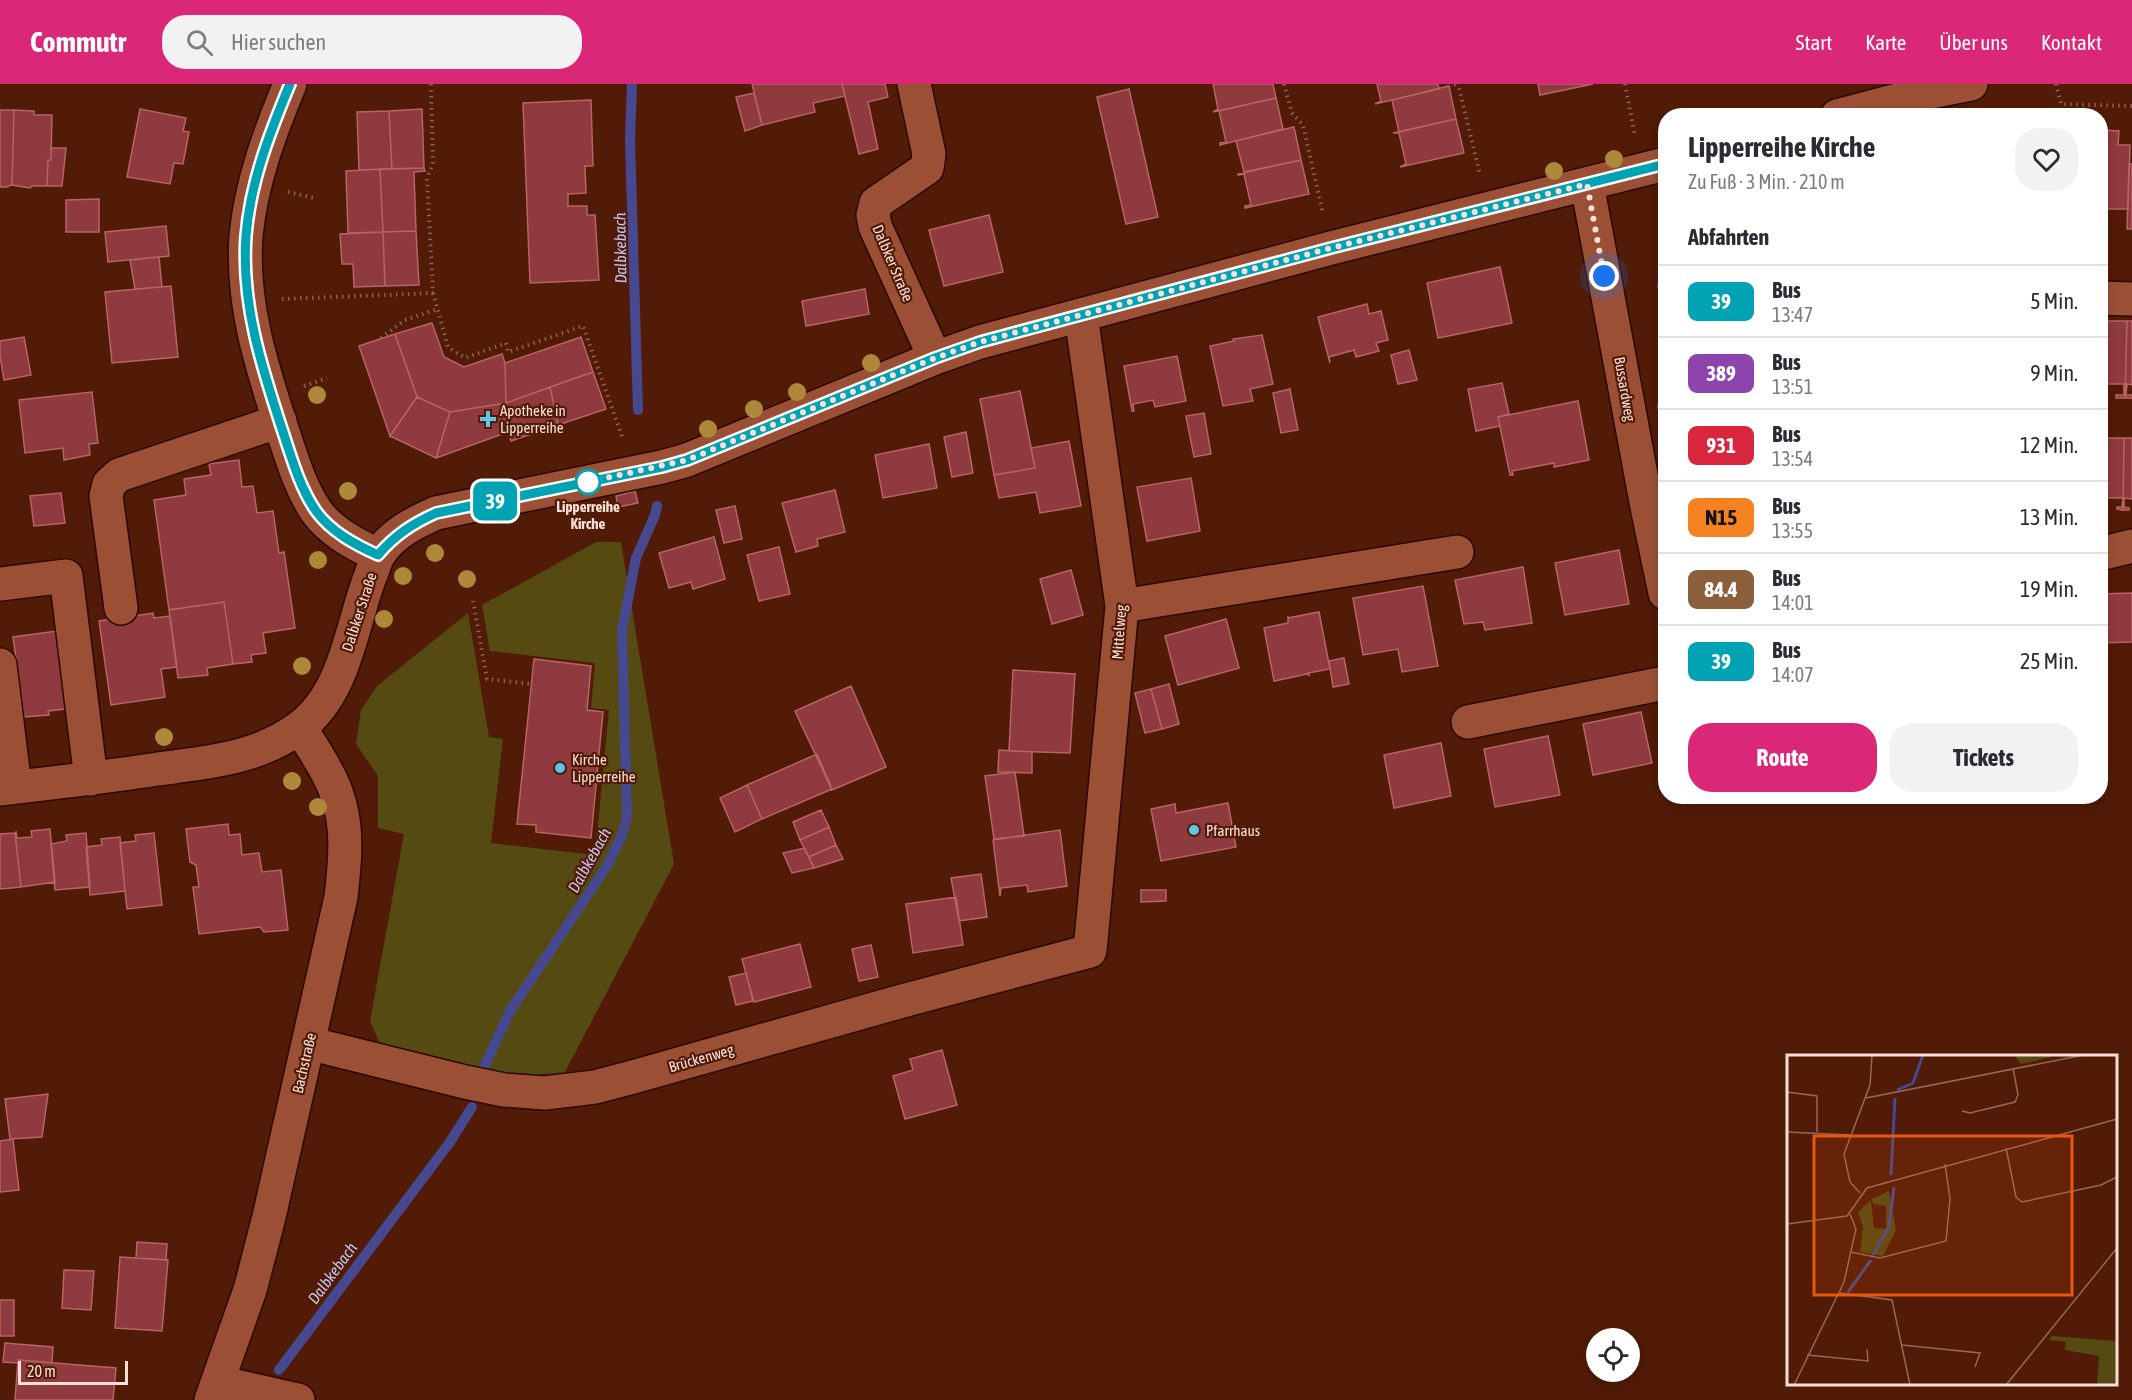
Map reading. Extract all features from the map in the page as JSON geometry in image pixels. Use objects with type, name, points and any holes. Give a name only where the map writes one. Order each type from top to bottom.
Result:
[{"type":"street","points":[[290,84],[270,131],[255,186],[246,236],[246,275],[253,331],[279,421],[306,495],[329,526],[358,546],[378,555]]},
{"type":"street","name":"Dalbker Straße","points":[[914,84],[929,154],[927,168],[876,203],[873,215],[875,226],[935,358]]},
{"type":"street","points":[[1868,108],[1920,94],[1971,84]]},
{"type":"street","name":"Dalbker Straße","points":[[7,788],[91,779],[239,757],[271,746],[300,727],[327,699],[337,677],[378,555],[393,538],[411,524],[436,513],[687,460],[935,358],[980,342],[1331,248],[1653,167]]},
{"type":"street","name":"Bussardweg","points":[[1587,184],[1658,563]]},
{"type":"street","points":[[2108,298],[2132,299]]},
{"type":"street","name":"Mittelweg","points":[[1081,315],[1122,606],[1090,951]]},
{"type":"street","points":[[121,608],[106,496],[109,484],[119,475],[279,421]]},
{"type":"street","points":[[2108,552],[2132,546]]},
{"type":"street","points":[[1122,606],[1457,552]]},
{"type":"street","points":[[0,584],[66,576],[91,779]]},
{"type":"street","points":[[0,665],[7,788]]},
{"type":"street","points":[[1468,722],[1658,684]]},
{"type":"street","name":"Bachstraße","points":[[214,1391],[250,1290],[340,897],[345,856],[344,821],[336,791],[300,727]]},
{"type":"street","name":"Brückenweg","points":[[308,1043],[465,1082],[504,1090],[545,1093],[595,1087],[1090,951]]},
{"type":"street","points":[[214,1391],[298,1400]]},
{"type":"path","points":[[431,84],[434,164],[427,178],[434,293],[448,347],[465,358],[506,343],[508,352],[582,326],[625,444]]},
{"type":"path","points":[[1284,84],[1292,113],[1303,125],[1331,248]]},
{"type":"path","points":[[1455,84],[1459,88],[1488,209]]},
{"type":"path","points":[[1625,84],[1653,167]]},
{"type":"path","points":[[2056,84],[2061,104],[2132,105]]},
{"type":"path","points":[[309,298],[434,293]]},
{"type":"path","points":[[381,338],[405,320],[438,309]]},
{"type":"path","points":[[473,601],[487,679],[532,684]]},
{"type":"shaded area","points":[[596,542],[621,542],[674,864],[565,1072],[520,1077],[457,1066],[381,1046],[370,1021],[404,834],[378,828],[378,776],[356,744],[361,710],[377,686],[468,613],[489,737],[503,739],[491,843],[595,855],[609,710],[591,708],[595,663],[490,651],[482,605]]},
{"type":"building","points":[[752,84],[842,84],[845,96],[813,103],[815,112],[762,125]]},
{"type":"building","points":[[842,84],[885,84],[888,97],[868,102],[878,149],[859,154]]},
{"type":"building","points":[[1213,84],[1273,84],[1276,98],[1213,112],[1218,109]]},
{"type":"building","points":[[1377,84],[1438,84],[1439,89],[1375,104],[1381,101]]},
{"type":"building","points":[[1538,84],[1593,84],[1540,95]]},
{"type":"building","points":[[1449,86],[1456,119],[1399,132],[1392,100]]},
{"type":"building","points":[[1129,89],[1158,217],[1126,224],[1097,97]]},
{"type":"building","points":[[754,93],[762,125],[745,131],[736,97]]},
{"type":"building","points":[[1276,98],[1283,129],[1220,145],[1226,142],[1219,111]]},
{"type":"building","points":[[591,100],[593,166],[585,166],[586,193],[568,194],[568,206],[587,206],[587,215],[595,215],[599,280],[530,283],[523,103]]},
{"type":"building","points":[[140,109],[186,118],[183,131],[189,132],[183,164],[174,163],[170,184],[127,177]]},
{"type":"building","points":[[422,109],[424,168],[392,169],[389,111]]},
{"type":"building","points":[[0,110],[14,110],[12,185],[6,187],[0,187]]},
{"type":"building","points":[[14,110],[34,111],[34,115],[52,115],[51,160],[48,160],[47,186],[30,188],[12,185]]},
{"type":"building","points":[[389,111],[392,169],[359,170],[357,112]]},
{"type":"building","points":[[1456,119],[1464,153],[1400,167],[1406,164],[1399,133],[1393,133]]},
{"type":"building","points":[[1294,127],[1301,160],[1244,172],[1236,141]]},
{"type":"building","points":[[2108,130],[2119,131],[2118,145],[2130,145],[2128,209],[2108,209]]},
{"type":"building","points":[[51,148],[66,148],[62,186],[47,186]]},
{"type":"building","points":[[1301,160],[1309,194],[1245,208],[1251,205],[1244,174],[1238,174]]},
{"type":"building","points":[[2129,164],[2132,164],[2132,229],[2127,229]]},
{"type":"building","points":[[424,168],[425,171],[414,172],[416,231],[383,232],[380,169]]},
{"type":"building","points":[[380,169],[383,232],[348,233],[346,171]]},
{"type":"building","points":[[99,199],[99,232],[66,232],[66,200]]},
{"type":"building","points":[[989,215],[1003,272],[944,286],[929,230]]},
{"type":"building","points":[[166,226],[169,256],[108,262],[105,232]]},
{"type":"building","points":[[416,231],[419,285],[385,286],[383,232]]},
{"type":"building","points":[[383,232],[385,286],[354,287],[353,264],[342,264],[340,234]]},
{"type":"building","points":[[159,257],[162,287],[135,289],[130,260]]},
{"type":"building","points":[[1500,267],[1512,323],[1438,338],[1427,283]]},
{"type":"building","points":[[171,286],[178,357],[112,363],[105,292]]},
{"type":"building","points":[[865,289],[869,314],[806,326],[802,301]]},
{"type":"building","points":[[1367,304],[1369,314],[1381,311],[1388,340],[1376,343],[1379,351],[1356,357],[1354,350],[1329,357],[1330,363],[1318,317]]},
{"type":"building","points":[[2108,321],[2127,321],[2125,398],[2116,398],[2116,395],[2124,395],[2124,384],[2108,384]]},
{"type":"building","points":[[2127,321],[2132,321],[2132,385],[2127,384],[2126,395],[2132,395],[2132,398],[2125,398]]},
{"type":"building","points":[[432,323],[444,357],[464,367],[502,354],[505,363],[506,403],[450,412],[417,397],[395,334]]},
{"type":"building","points":[[395,334],[417,397],[390,436],[359,346]]},
{"type":"building","points":[[1262,335],[1273,384],[1250,389],[1253,401],[1223,406],[1210,346],[1234,341],[1233,339]]},
{"type":"building","points":[[24,337],[31,375],[4,380],[0,341]]},
{"type":"building","points":[[581,337],[593,372],[506,403],[505,363]]},
{"type":"building","points":[[1409,350],[1417,380],[1398,384],[1391,355]]},
{"type":"building","points":[[1177,356],[1186,401],[1155,407],[1153,400],[1133,404],[1134,411],[1132,411],[1124,366]]},
{"type":"building","points":[[593,372],[606,409],[558,425],[550,387]]},
{"type":"building","points":[[1502,383],[1509,414],[1498,417],[1500,426],[1476,431],[1468,389]]},
{"type":"building","points":[[550,387],[558,425],[511,441],[508,432],[506,403]]},
{"type":"building","points":[[1290,389],[1298,430],[1281,433],[1273,393]]},
{"type":"building","points":[[1020,391],[1035,468],[994,475],[980,399]]},
{"type":"building","points":[[92,392],[98,443],[89,444],[90,455],[64,460],[63,448],[25,453],[19,400]]},
{"type":"building","points":[[417,397],[450,412],[436,458],[390,436]]},
{"type":"building","points":[[1578,401],[1589,460],[1554,467],[1554,463],[1512,471],[1513,475],[1510,475],[1498,417]]},
{"type":"building","points":[[506,403],[508,432],[436,458],[450,412]]},
{"type":"building","points":[[1204,413],[1211,454],[1194,457],[1186,416]]},
{"type":"building","points":[[966,432],[973,473],[952,477],[944,437]]},
{"type":"building","points":[[2108,438],[2124,438],[2123,510],[2117,509],[2117,507],[2122,507],[2123,498],[2108,498]]},
{"type":"building","points":[[2124,438],[2132,438],[2132,499],[2124,498],[2124,507],[2129,510],[2123,510]]},
{"type":"building","points":[[1069,441],[1081,506],[1040,513],[1036,492],[999,498],[994,475],[1035,468],[1031,448]]},
{"type":"building","points":[[929,444],[937,488],[883,498],[875,455]]},
{"type":"building","points":[[239,460],[242,487],[253,486],[257,513],[273,511],[279,553],[284,552],[295,628],[263,633],[266,653],[251,655],[252,662],[233,664],[224,602],[169,610],[154,500],[186,495],[184,479],[211,475],[209,464]]},
{"type":"building","points":[[1191,478],[1200,531],[1147,541],[1137,487]]},
{"type":"building","points":[[835,490],[845,532],[817,539],[818,546],[796,552],[782,503]]},
{"type":"building","points":[[635,491],[638,503],[618,507],[616,496]]},
{"type":"building","points":[[61,493],[65,523],[34,526],[30,496]]},
{"type":"building","points":[[735,506],[742,539],[724,543],[716,510]]},
{"type":"building","points":[[714,537],[725,579],[693,589],[691,582],[669,588],[659,553]]},
{"type":"building","points":[[779,547],[790,594],[759,601],[747,555]]},
{"type":"building","points":[[1619,550],[1629,604],[1565,615],[1555,563]]},
{"type":"building","points":[[1523,567],[1532,623],[1485,630],[1483,622],[1464,624],[1455,580]]},
{"type":"building","points":[[1071,570],[1083,615],[1052,624],[1040,579]]},
{"type":"building","points":[[1423,586],[1438,666],[1402,672],[1398,649],[1363,655],[1353,598]]},
{"type":"building","points":[[2132,593],[2132,642],[2108,643],[2108,594]]},
{"type":"building","points":[[224,602],[233,664],[207,668],[208,675],[178,678],[169,610]]},
{"type":"building","points":[[1319,612],[1330,669],[1274,681],[1264,628],[1288,623],[1288,618]]},
{"type":"building","points":[[153,613],[154,618],[170,616],[177,667],[161,669],[165,697],[111,705],[99,621]]},
{"type":"building","points":[[1226,619],[1239,668],[1178,685],[1165,636]]},
{"type":"building","points":[[64,630],[74,708],[48,711],[49,715],[24,717],[13,637]]},
{"type":"building","points":[[1344,658],[1349,684],[1333,687],[1329,661]]},
{"type":"building","name":"Kirche Lipperreihe","points":[[534,659],[591,666],[587,710],[603,712],[591,838],[536,832],[536,825],[517,824]]},
{"type":"building","points":[[1013,670],[1075,674],[1070,753],[1009,751]]},
{"type":"building","points":[[1169,684],[1179,724],[1162,729],[1151,689]]},
{"type":"building","points":[[851,686],[886,767],[832,790],[795,711]]},
{"type":"building","points":[[1151,689],[1162,729],[1145,733],[1135,693]]},
{"type":"building","points":[[1641,712],[1652,763],[1593,775],[1583,724]]},
{"type":"building","points":[[1548,736],[1560,795],[1495,807],[1484,749]]},
{"type":"building","points":[[1441,743],[1451,796],[1394,808],[1384,755]]},
{"type":"building","points":[[999,750],[1032,752],[1032,773],[998,772]]},
{"type":"building","points":[[817,754],[832,789],[762,819],[747,785]]},
{"type":"building","points":[[1015,772],[1024,836],[994,839],[985,776]]},
{"type":"building","points":[[747,785],[762,819],[735,832],[720,798]]},
{"type":"building","name":"Pfarrhaus","points":[[1228,803],[1236,847],[1161,861],[1151,809],[1175,804],[1176,813]]},
{"type":"building","points":[[821,810],[829,827],[800,840],[793,822]]},
{"type":"building","points":[[228,824],[229,835],[240,834],[242,855],[259,853],[262,872],[281,870],[288,930],[264,932],[260,927],[199,934],[193,887],[199,887],[196,865],[190,862],[186,829]]},
{"type":"building","points":[[829,827],[836,845],[809,857],[800,840]]},
{"type":"building","points":[[50,829],[55,882],[21,887],[15,833],[17,838],[32,837],[31,831]]},
{"type":"building","points":[[1060,830],[1067,886],[1028,892],[1027,885],[1001,888],[1000,896],[993,840]]},
{"type":"building","points":[[15,833],[21,887],[0,889],[0,834]]},
{"type":"building","points":[[86,833],[90,887],[55,890],[51,844],[67,841],[66,835]]},
{"type":"building","points":[[154,833],[162,905],[127,909],[120,843],[136,841],[135,835]]},
{"type":"building","points":[[120,837],[125,891],[90,895],[86,847],[102,845],[101,839]]},
{"type":"building","points":[[836,845],[843,859],[814,868],[809,857]]},
{"type":"building","points":[[804,848],[814,868],[792,873],[783,853]]},
{"type":"building","points":[[981,874],[987,917],[959,921],[951,878]]},
{"type":"building","points":[[1141,890],[1166,890],[1166,901],[1141,902]]},
{"type":"building","points":[[956,897],[963,945],[913,953],[906,904]]},
{"type":"building","points":[[800,944],[811,987],[754,1002],[742,959]]},
{"type":"building","points":[[871,945],[878,977],[859,981],[852,949]]},
{"type":"building","points":[[746,973],[753,1001],[736,1005],[729,977]]},
{"type":"building","points":[[942,1050],[957,1105],[905,1119],[893,1076],[913,1070],[910,1059]]},
{"type":"building","points":[[48,1094],[42,1137],[10,1139],[5,1099]]},
{"type":"building","points":[[13,1139],[19,1190],[0,1192],[0,1141]]},
{"type":"building","points":[[137,1242],[167,1244],[166,1260],[136,1258]]},
{"type":"building","points":[[120,1257],[168,1260],[162,1331],[115,1328]]},
{"type":"building","points":[[64,1270],[94,1271],[91,1310],[62,1308]]},
{"type":"building","points":[[0,1300],[14,1300],[14,1336],[0,1336]]},
{"type":"building","points":[[5,1343],[53,1347],[52,1363],[18,1360],[18,1363],[3,1362]]},
{"type":"building","points":[[18,1360],[116,1368],[113,1400],[15,1400]]},
{"type":"waterway","name":"Dalbkebach","points":[[632,84],[630,141],[638,410]]},
{"type":"waterway","name":"Dalbkebach","points":[[485,1065],[510,1011],[607,866],[622,835],[627,817],[622,630],[636,558],[657,506]]},
{"type":"waterway","name":"Dalbkebach","points":[[279,1370],[450,1142],[472,1107]]},
{"type":"bus line","name":"39","points":[[290,84],[270,131],[255,186],[246,236],[246,275],[253,331],[279,421],[306,495],[329,526],[358,546],[378,555],[393,538],[411,524],[436,513],[687,460],[935,358],[980,342],[1331,248],[1658,166]]},
{"type":"place","name":"Apotheke in Lipperreihe","points":[[488,419]]},
{"type":"place","name":"Lipperreihe Kirche","points":[[588,482]]},
{"type":"place","name":"Kirche Lipperreihe","points":[[560,768]]},
{"type":"place","name":"Pfarrhaus","points":[[1194,830]]},
{"type":"route","points":[[588,482],[687,460],[935,358],[980,342],[1331,248],[1587,184],[1604,276]]}]
